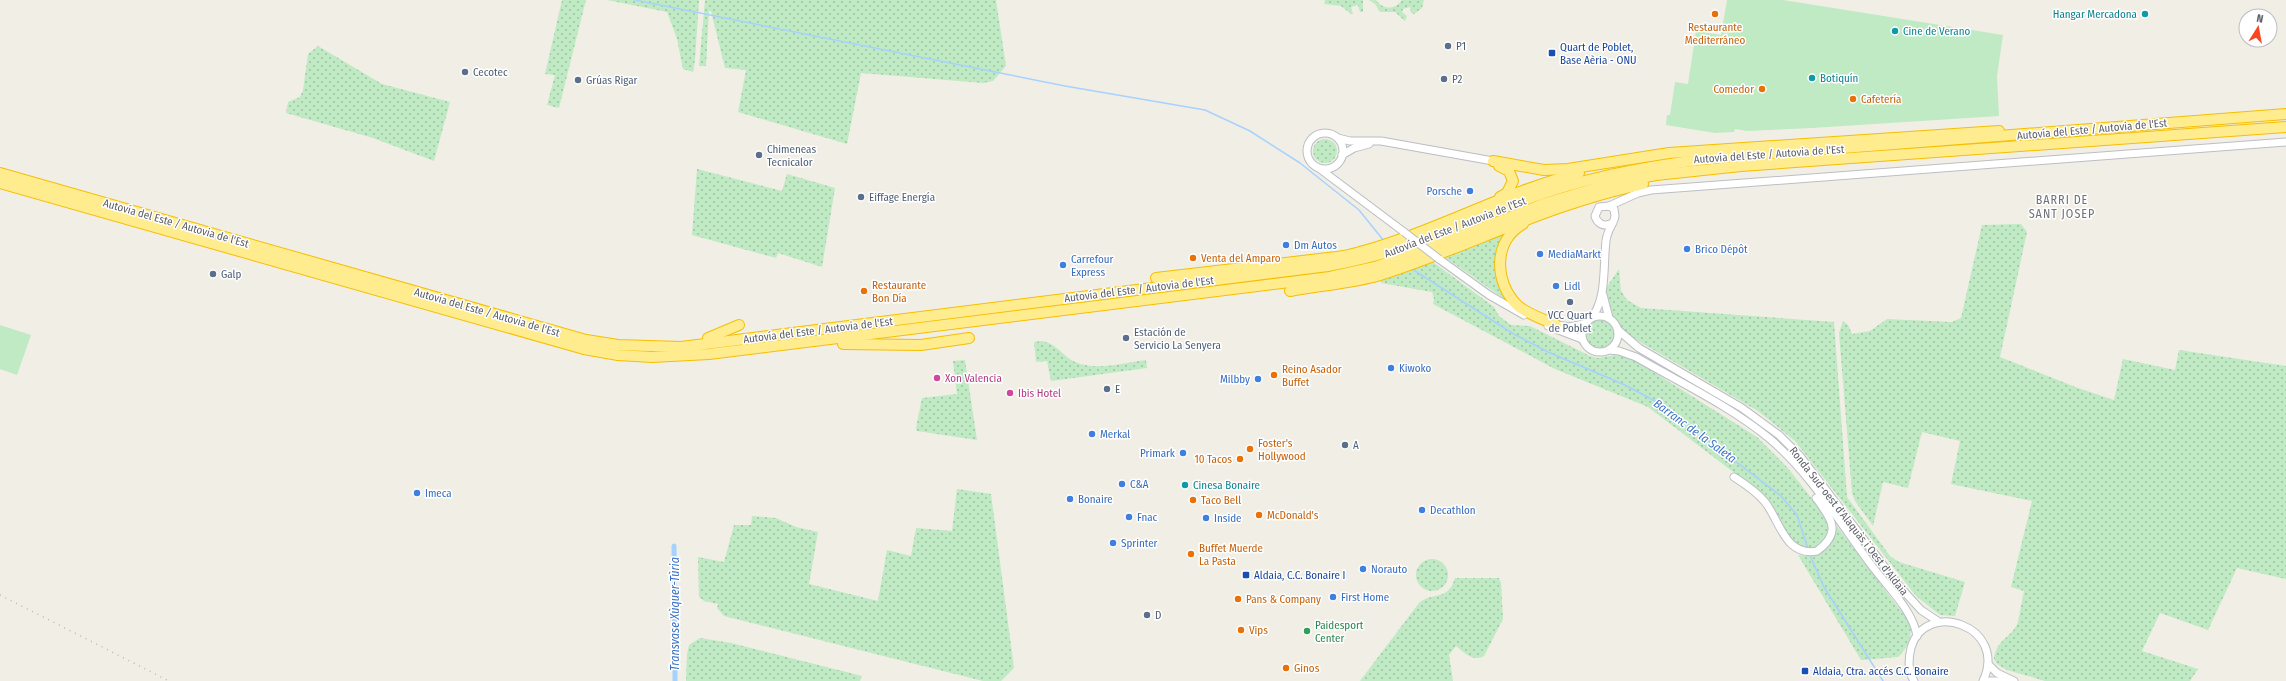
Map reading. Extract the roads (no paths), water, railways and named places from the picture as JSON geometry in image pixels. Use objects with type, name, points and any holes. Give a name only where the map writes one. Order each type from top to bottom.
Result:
[{"type":"highway","name":"Autovía del Este / Autovia de l'Est","points":[[0,183],[584,349],[618,355],[681,357],[807,344],[1353,273],[1421,237],[1543,193],[1612,173],[1656,165],[1737,156],[2286,114]]},
{"type":"highway","points":[[1492,163],[1544,170],[1568,169],[1669,153],[1825,141],[2137,122],[2152,124]]},
{"type":"highway","name":"Autovía del Este / Autovia de l'Est","points":[[1438,253],[1546,202],[1613,183],[1656,175],[1777,164],[2286,126]]},
{"type":"highway","points":[[1421,237],[1456,219],[1508,197],[1569,175],[1626,160]]},
{"type":"highway","points":[[1456,219],[1462,214],[1503,196],[1509,191],[1513,181],[1509,171],[1492,163]]},
{"type":"highway","points":[[1290,291],[1373,263],[1438,253],[1530,216],[1604,193],[1668,179],[1742,171],[1777,164]]},
{"type":"highway","name":"Autovía del Este / Autovia de l'Est","points":[[0,173],[586,340],[618,345],[681,347],[1156,282],[1373,263]]},
{"type":"highway","points":[[1553,209],[1516,228],[1509,236],[1504,245],[1500,260],[1500,272],[1504,285],[1518,306],[1556,325]]},
{"type":"highway","points":[[1156,282],[1185,280],[1308,263],[1345,256],[1373,263]]},
{"type":"highway","points":[[652,346],[712,338],[739,325]]},
{"type":"highway","points":[[807,344],[820,346],[852,343],[921,345],[969,338]]},
{"type":"main road","points":[[1492,163],[1381,141],[1350,141],[1322,133],[1310,141],[1306,150],[1311,163],[1320,168],[1404,232],[1438,253],[1489,295],[1540,322],[1582,339]]},
{"type":"main road","points":[[1338,138],[1342,146],[1342,156]]},
{"type":"main road","points":[[1606,241],[1600,224],[1596,219],[1597,210],[1602,206],[1609,206],[1638,193],[1679,188],[2286,142]]},
{"type":"main road","points":[[1320,168],[1335,166],[1342,156],[1358,146],[1372,144],[1492,163]]},
{"type":"main road","points":[[1335,166],[1341,184]]},
{"type":"main road","points":[[1540,322],[1569,327],[1584,324],[1592,317],[1600,306],[1606,241],[1610,224],[1615,219],[1615,212],[1626,201],[1638,193]]},
{"type":"main road","points":[[1609,206],[1615,212]]},
{"type":"main road","points":[[1600,224],[1610,224]]},
{"type":"main road","points":[[1584,324],[1582,339],[1584,344],[1593,351],[1598,352],[1609,350],[1617,341],[1618,330],[1609,318],[1603,296],[1603,281]]},
{"type":"main road","points":[[1592,317],[1604,316],[1609,318]]},
{"type":"main road","name":"Ronda Sud-oest d'Alaquàs i Oest d'Aldaia","points":[[1618,330],[1639,348],[1742,408],[1779,435],[1800,456],[1900,587],[1921,610],[1939,622]]},
{"type":"main road","name":"Ronda Sud-oest d'Alaquàs i Oest d'Aldaia","points":[[1609,350],[1619,351],[1636,357],[1737,416],[1770,440],[1795,464],[1833,514],[1915,624],[1917,636]]},
{"type":"main road","points":[[1734,477],[1766,502],[1792,546],[1805,551],[1816,550],[1830,538],[1833,529],[1830,519],[1792,468],[1774,448],[1770,440]]},
{"type":"main road","points":[[1914,681],[1909,666],[1909,656],[1917,636],[1927,627],[1939,622],[1954,622],[1968,626],[1979,635],[1984,645],[1988,664],[1982,681]]},
{"type":"main road","points":[[1988,664],[1997,673],[2014,681]]},
{"type":"main road","points":[[1989,681],[2008,681]]},
{"type":"waterway","points":[[635,0],[1065,86],[1205,110],[1250,131],[1300,163],[1359,210],[1384,241]]},
{"type":"waterway","name":"Barranc de la Saleta","points":[[1412,269],[1512,333],[1548,352],[1625,385],[1659,403],[1781,496],[1797,515],[1808,549]]},
{"type":"waterway","name":"Transvase Xùquer-Tùria","points":[[674,546],[675,681]]},
{"type":"waterway","name":"Barranc de la Saleta","points":[[1809,553],[1824,587],[1883,681]]},
{"type":"railway","points":[[0,595],[169,681]]},
{"type":"place","name":"Restaurante Mediterráneo","points":[[1715,14]]},
{"type":"place","name":"Hangar Mercadona","points":[[2145,14]]},
{"type":"place","name":"Cine de Verano","points":[[1895,31]]},
{"type":"place","name":"P1","points":[[1448,46]]},
{"type":"place","name":"Quart de Poblet, Base Aèria - ONU","points":[[1552,53]]},
{"type":"place","name":"Cecotec","points":[[465,72]]},
{"type":"place","name":"Botiquín","points":[[1812,78]]},
{"type":"place","name":"P2","points":[[1444,79]]},
{"type":"place","name":"Grúas Rigar","points":[[578,80]]},
{"type":"place","name":"Comedor","points":[[1762,89]]},
{"type":"place","name":"Cafetería","points":[[1853,99]]},
{"type":"place","name":"Chimeneas Tecnicalor","points":[[759,155]]},
{"type":"place","name":"Porsche","points":[[1470,191]]},
{"type":"place","name":"Eiffage Energía","points":[[861,197]]},
{"type":"place","name":"Dm Autos","points":[[1286,245]]},
{"type":"place","name":"Brico Dépôt","points":[[1687,249]]},
{"type":"place","name":"MediaMarkt","points":[[1540,254]]},
{"type":"place","name":"Venta del Amparo","points":[[1193,258]]},
{"type":"place","name":"Carrefour Express","points":[[1063,265]]},
{"type":"place","name":"Galp","points":[[213,274]]},
{"type":"place","name":"Lidl","points":[[1556,286]]},
{"type":"place","name":"Restaurante Bon Día","points":[[864,291]]},
{"type":"place","name":"VCC Quart de Poblet","points":[[1570,302]]},
{"type":"place","name":"Estación de Servicio La Senyera","points":[[1126,338]]},
{"type":"place","name":"Kiwoko","points":[[1391,368]]},
{"type":"place","name":"Reino Asador Buffet","points":[[1274,375]]},
{"type":"place","name":"Xon Valencia","points":[[937,378]]},
{"type":"place","name":"Milbby","points":[[1258,379]]},
{"type":"place","name":"E","points":[[1107,389]]},
{"type":"place","name":"Ibis Hotel","points":[[1010,393]]},
{"type":"place","name":"Merkal","points":[[1092,434]]},
{"type":"place","name":"A","points":[[1345,445]]},
{"type":"place","name":"Foster's Hollywood","points":[[1250,449]]},
{"type":"place","name":"Primark","points":[[1183,453]]},
{"type":"place","name":"10 Tacos","points":[[1240,459]]},
{"type":"place","name":"C&A","points":[[1122,484]]},
{"type":"place","name":"Cinesa Bonaire","points":[[1185,485]]},
{"type":"place","name":"Imeca","points":[[417,493]]},
{"type":"place","name":"Bonaire","points":[[1070,499]]},
{"type":"place","name":"Taco Bell","points":[[1193,500]]},
{"type":"place","name":"Decathlon","points":[[1422,510]]},
{"type":"place","name":"McDonald's","points":[[1259,515]]},
{"type":"place","name":"Fnac","points":[[1129,517]]},
{"type":"place","name":"Inside","points":[[1206,518]]},
{"type":"place","name":"Sprinter","points":[[1113,543]]},
{"type":"place","name":"Buffet Muerde La Pasta","points":[[1191,554]]},
{"type":"place","name":"Norauto","points":[[1363,569]]},
{"type":"place","name":"Aldaia, C.C. Bonaire I","points":[[1246,575]]},
{"type":"place","name":"First Home","points":[[1333,597]]},
{"type":"place","name":"Pans & Company","points":[[1238,599]]},
{"type":"place","name":"D","points":[[1147,615]]},
{"type":"place","name":"Vips","points":[[1241,630]]},
{"type":"place","name":"Paidesport Center","points":[[1307,631]]},
{"type":"place","name":"Ginos","points":[[1286,668]]},
{"type":"place","name":"Aldaia, Ctra. accés C.C. Bonaire","points":[[1805,671]]},
{"type":"district","name":"BARRI DE SANT JOSEP","points":[[2062,207]]}]
